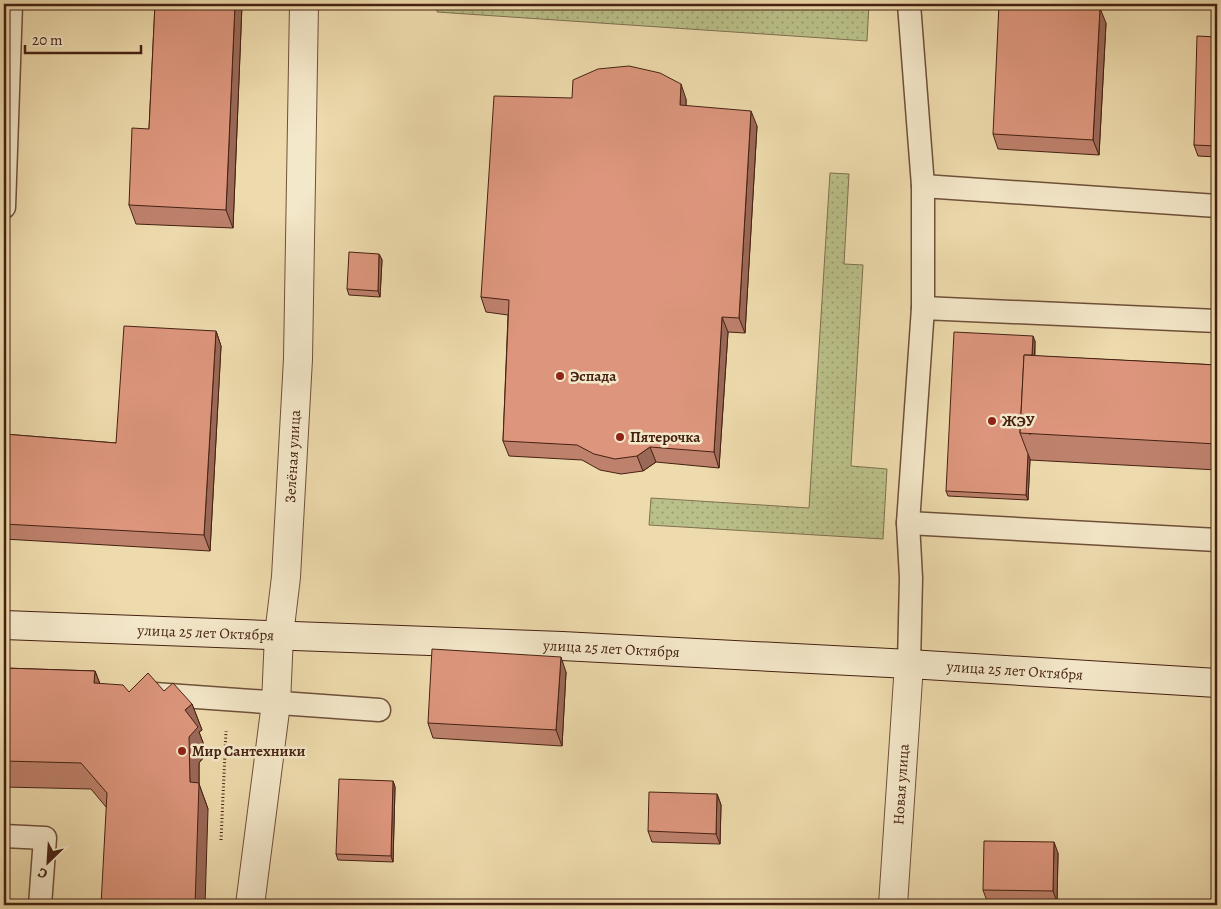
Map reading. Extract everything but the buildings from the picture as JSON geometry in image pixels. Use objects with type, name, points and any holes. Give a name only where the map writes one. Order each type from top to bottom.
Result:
[{"type":"street","name":"Зелёная улица","points":[[250,905],[276,702],[279,635],[286,577],[298,359],[304,4]]},
{"type":"street","name":"улица 25 лет Октября","points":[[4,625],[562,646],[909,664],[1217,683]]},
{"type":"street","name":"Новая улица","points":[[893,905],[909,664]]},
{"type":"lane","points":[[4,206],[11,4]]},
{"type":"lane","points":[[909,4],[923,186],[923,308],[908,524],[910,578],[909,664]]},
{"type":"lane","points":[[923,186],[1217,206]]},
{"type":"lane","points":[[923,308],[1217,320]]},
{"type":"lane","points":[[908,524],[1217,540]]},
{"type":"lane","points":[[130,693],[227,698],[379,710]]},
{"type":"lane","points":[[4,836],[45,838],[40,905]]},
{"type":"path","points":[[221,846],[227,698]]},
{"type":"green space","points":[[437,4],[869,4],[867,41],[437,12]]},
{"type":"green space","points":[[830,173],[849,174],[844,264],[863,265],[851,466],[887,469],[883,539],[649,525],[651,498],[809,508]]},
{"type":"place","name":"Эспада","points":[[560,376]]},
{"type":"place","name":"ЖЭУ","points":[[992,421]]},
{"type":"place","name":"Пятерочка","points":[[620,437]]},
{"type":"place","name":"Мир Сантехники","points":[[182,751]]}]
